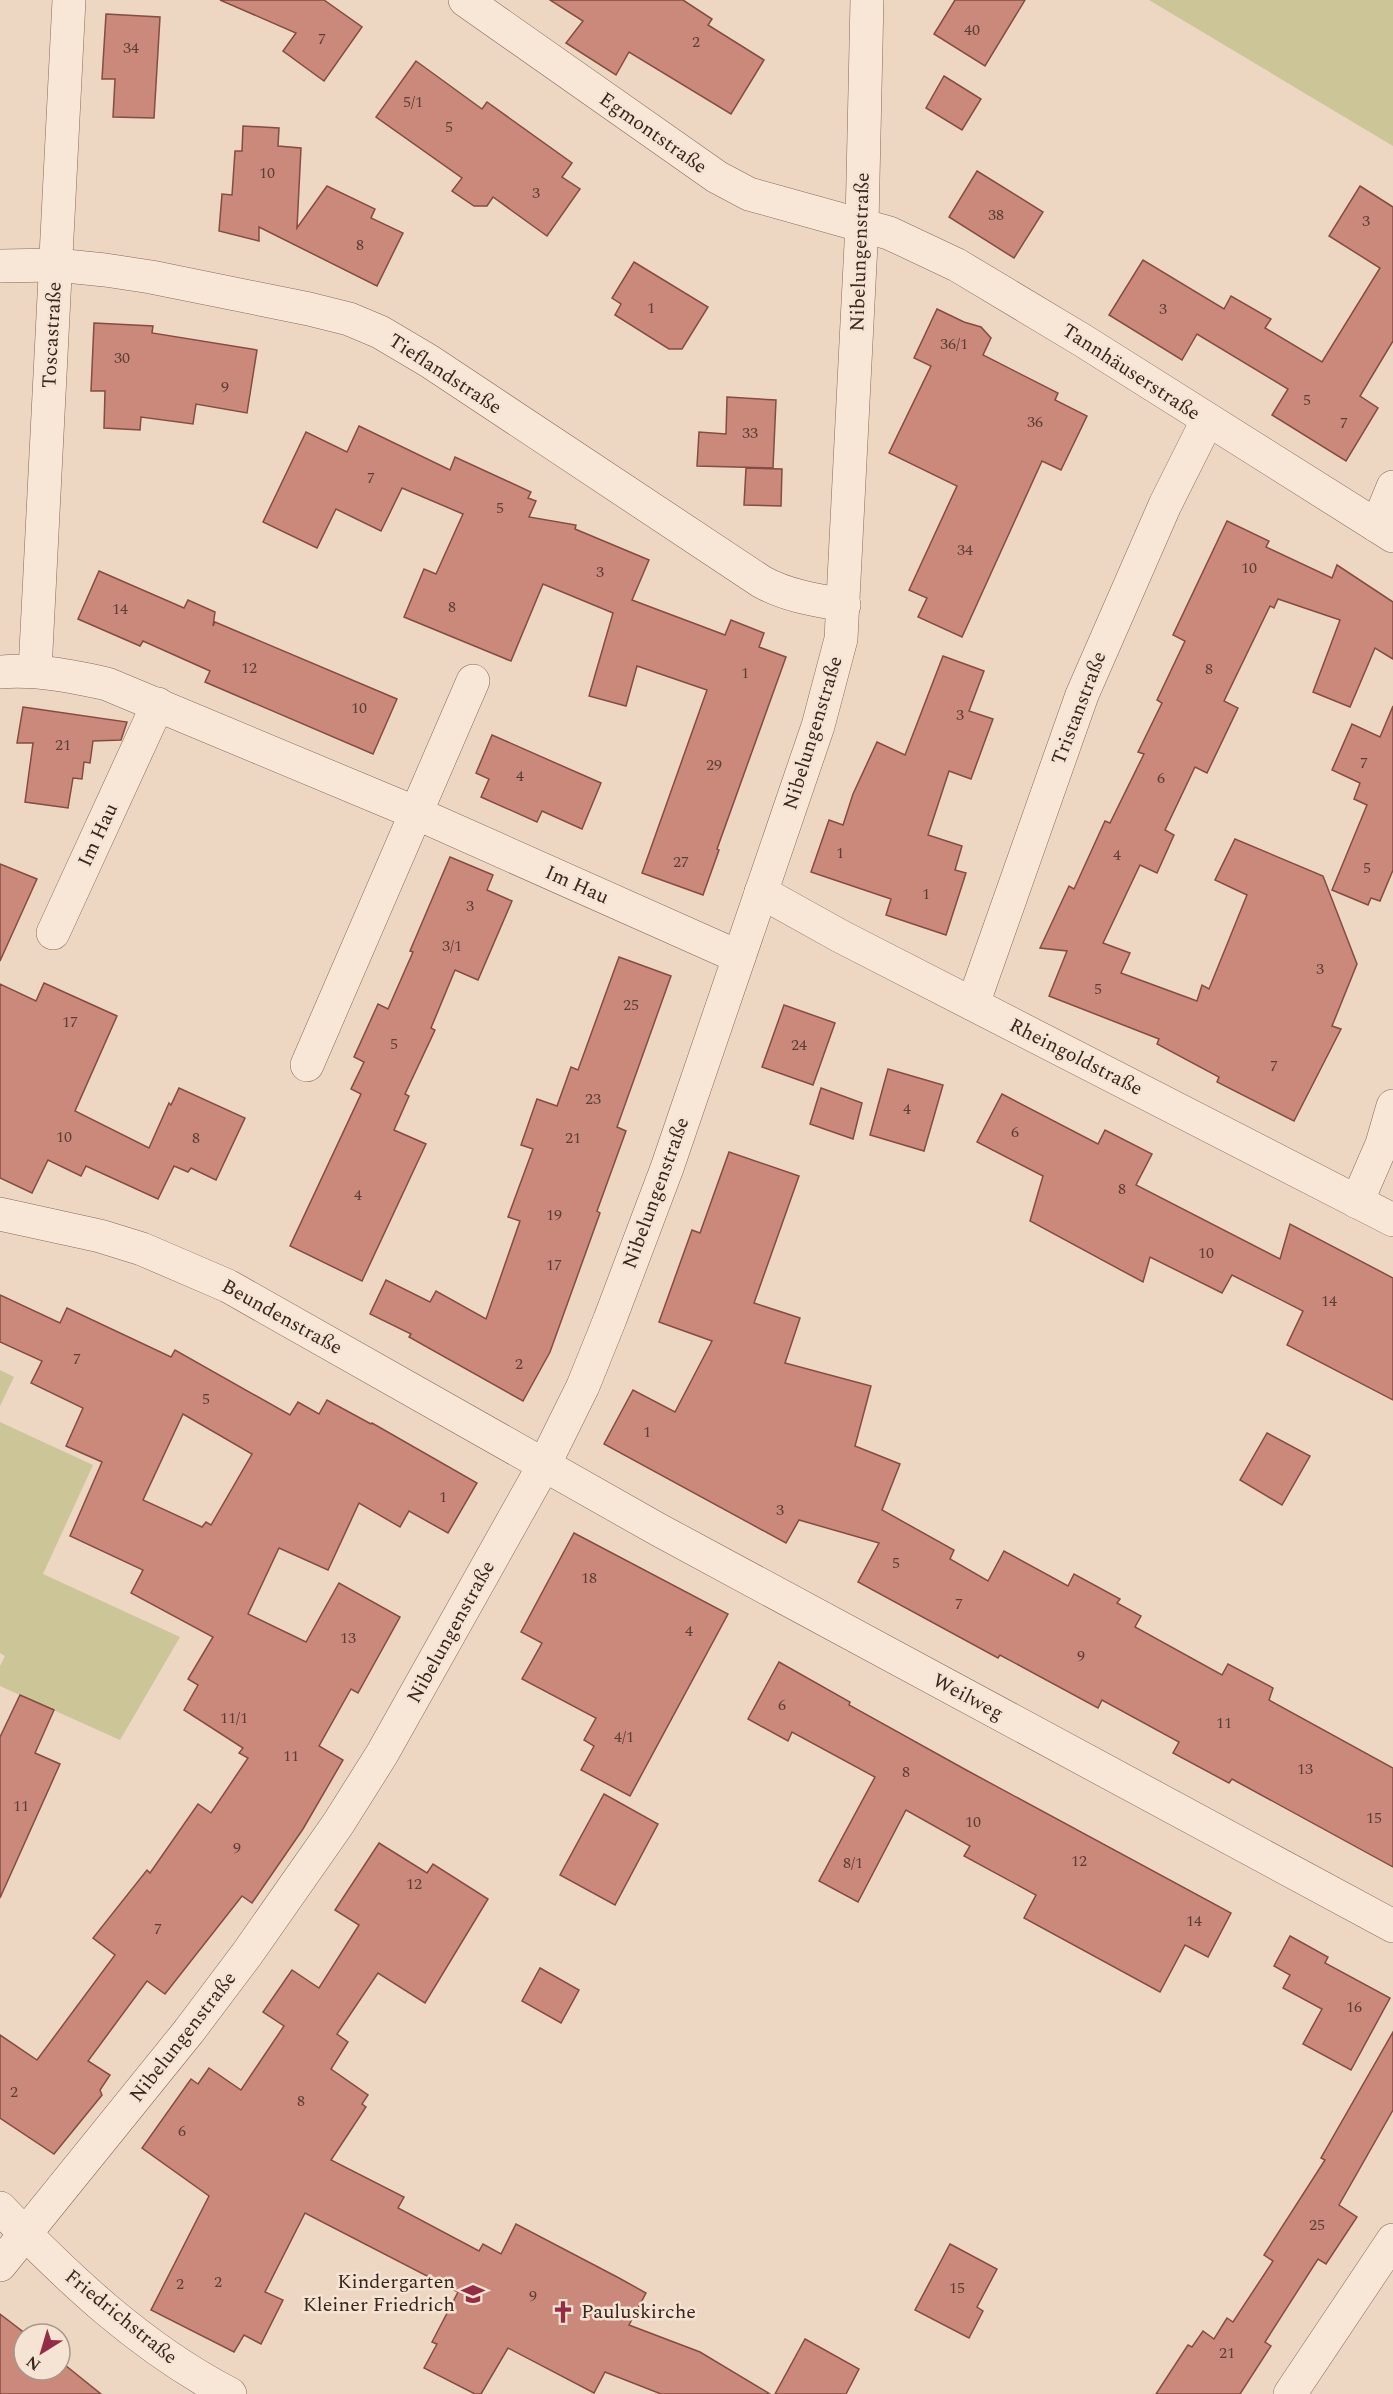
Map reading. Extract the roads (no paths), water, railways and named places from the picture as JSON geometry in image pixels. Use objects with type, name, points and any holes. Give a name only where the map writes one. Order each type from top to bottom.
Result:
[{"type":"street","name":"Toscastraße","points":[[35,671],[69,0]]},
{"type":"street","name":"Egmontstraße","points":[[465,0],[717,177],[749,194],[862,224]]},
{"type":"street","name":"Nibelungenstraße","points":[[0,2265],[15,2223],[182,2040],[267,1926],[338,1824],[382,1754],[544,1465],[583,1386],[610,1318],[667,1167],[818,726],[841,639],[862,224],[864,44],[867,0]]},
{"type":"street","name":"Tannhäuserstraße","points":[[862,224],[889,233],[957,265],[1073,334],[1207,421],[1385,531]]},
{"type":"street","name":"Tieflandstraße","points":[[0,266],[56,266],[151,277],[349,319],[380,332],[429,361],[762,582],[797,596],[844,605]]},
{"type":"street","name":"Tristanstraße","points":[[973,1004],[1082,695],[1155,526],[1207,421]]},
{"type":"street","points":[[1385,531],[1393,487]]},
{"type":"street","name":"Im Hau","points":[[0,672],[35,671],[70,675],[107,684],[416,813],[739,957]]},
{"type":"street","points":[[307,1065],[473,681]]},
{"type":"street","name":"Im Hau","points":[[53,933],[158,704]]},
{"type":"street","name":"Rheingoldstraße","points":[[761,892],[840,936],[1393,1220]]},
{"type":"street","points":[[1357,1202],[1382,1144],[1393,1106]]},
{"type":"street","name":"Beundenstraße","points":[[0,1214],[100,1236],[142,1249],[188,1268],[272,1309],[544,1465]]},
{"type":"street","name":"Weilweg","points":[[544,1465],[1393,1926]]},
{"type":"street","name":"Friedrichstraße","points":[[15,2223],[116,2318],[175,2364],[230,2394]]},
{"type":"street","points":[[1290,2394],[1393,2240]]},
{"type":"place","name":"Kindergarten Kleiner Friedrich","points":[[473,2294]]},
{"type":"place","name":"Pauluskirche","points":[[563,2312]]}]
